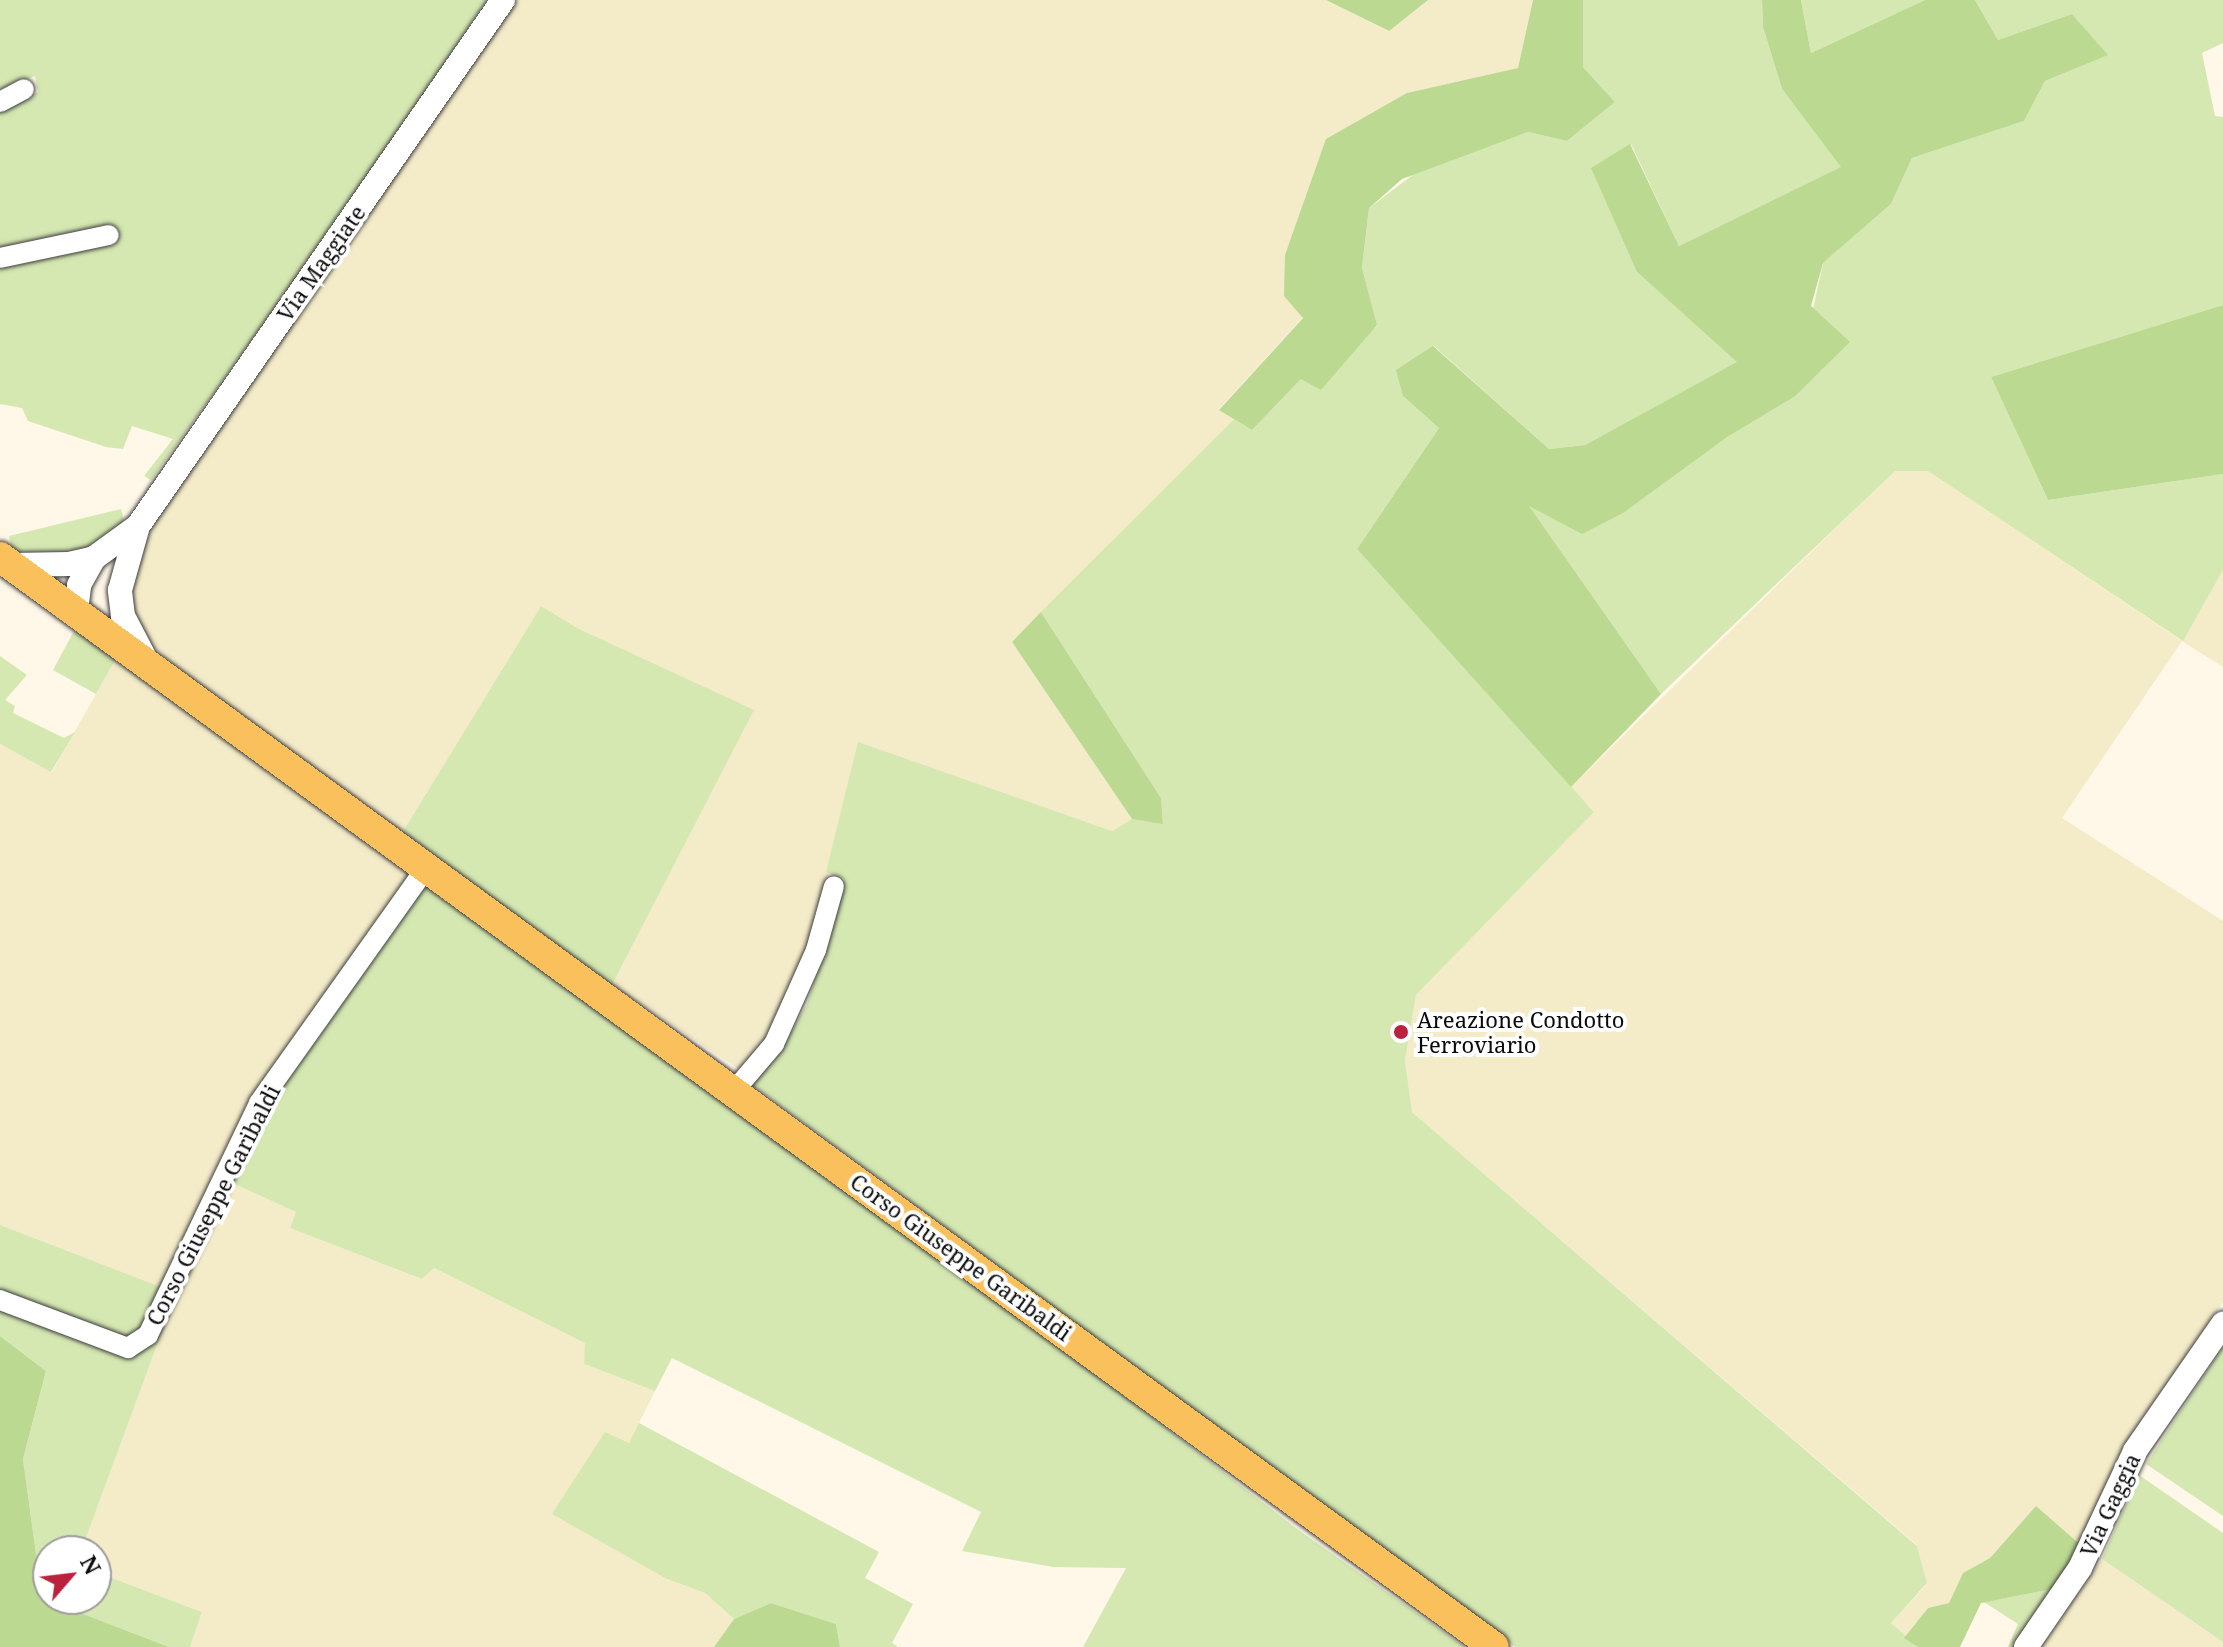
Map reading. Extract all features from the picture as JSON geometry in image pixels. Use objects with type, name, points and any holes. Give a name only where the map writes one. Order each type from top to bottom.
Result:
[{"type":"main road","name":"Corso Giuseppe Garibaldi","points":[[6,561],[1494,1647]]},
{"type":"street","name":"Via Maggiate","points":[[147,663],[123,616],[119,582],[138,526],[503,0]]},
{"type":"street","points":[[0,102],[24,89]]},
{"type":"street","points":[[0,258],[109,235]]},
{"type":"street","name":"Via Maggiate","points":[[6,561],[69,564],[94,558],[138,526]]},
{"type":"street","name":"Via Maggiate","points":[[76,611],[79,585],[94,558]]},
{"type":"street","points":[[76,611],[119,582]]},
{"type":"street","name":"Corso Giuseppe Garibaldi","points":[[0,1300],[66,1329],[128,1348],[148,1335],[259,1103],[427,867]]},
{"type":"street","points":[[734,1091],[774,1044],[816,950],[834,886]]},
{"type":"street","name":"Via Gaggia","points":[[2026,1647],[2085,1558],[2135,1451],[2223,1324]]},
{"type":"shaded area","points":[[518,0],[1326,0],[1388,31],[1428,0],[1533,0],[1518,68],[1407,93],[1303,317],[1219,409],[1234,419],[1012,642],[1132,819],[1112,831],[858,743],[812,946],[769,1043],[742,1071],[612,985],[753,711],[579,629],[541,606],[402,833],[173,666],[147,640],[130,606],[129,577],[159,515]]},
{"type":"shaded area","points":[[1894,471],[1928,471],[2182,641],[2062,818],[2223,921],[2223,1302],[2126,1445],[2083,1547],[2036,1506],[1990,1558],[1963,1573],[1949,1603],[1928,1608],[1904,1638],[1891,1623],[1927,1584],[1917,1545],[1412,1112],[1405,1059],[1416,995],[1594,812],[1571,787]]},
{"type":"shaded area","points":[[2223,570],[2223,667],[2182,641]]},
{"type":"shaded area","points":[[118,655],[416,875],[163,1289],[0,1225],[0,744],[52,772]]},
{"type":"shaded area","points":[[228,1181],[297,1212],[290,1228],[422,1279],[434,1268],[586,1343],[584,1364],[655,1391],[629,1443],[667,1579],[705,1593],[734,1619],[714,1647],[190,1647],[202,1612],[112,1578],[112,1535],[87,1535],[147,1363]]},
{"type":"shaded area","points":[[2102,1559],[2223,1642],[2223,1647],[2042,1647]]},
{"type":"green space","points":[[0,0],[487,0],[352,201],[151,480],[144,476],[173,439],[132,426],[123,449],[106,447],[28,421],[22,408],[0,404],[0,112],[38,92],[35,76],[0,89]]},
{"type":"green space","points":[[1326,0],[1428,0],[1389,31]]},
{"type":"green space","points":[[1533,0],[1583,0],[1583,67],[1615,102],[1567,141],[1528,132],[1402,179],[1369,208],[1362,268],[1377,325],[1321,390],[1301,379],[1252,430],[1219,410],[1303,318],[1284,296],[1285,255],[1326,139],[1407,93],[1518,68]]},
{"type":"green space","points":[[1583,0],[1762,0],[1763,27],[1782,89],[1842,167],[1679,246],[1631,144],[1637,272],[1738,362],[1585,445],[1549,449],[1434,346],[1403,396],[1439,428],[1357,549],[1594,812],[1416,995],[1405,1060],[1412,1112],[1917,1546],[1927,1583],[1891,1623],[1918,1647],[1515,1647],[750,1083],[781,1050],[807,1004],[839,906],[844,879],[826,872],[858,742],[1112,831],[1132,819],[1163,823],[1161,798],[1041,612],[1234,419],[1252,430],[1301,379],[1377,326],[1362,268],[1369,208],[1422,168],[1528,132],[1567,141],[1615,102],[1583,67]]},
{"type":"green space","points":[[1762,0],[1801,0],[1811,53],[1925,0],[1975,0],[1998,40],[2072,14],[2108,55],[2045,81],[2024,121],[1912,158],[1891,204],[1823,263],[1811,306],[1850,342],[1794,397],[1727,437],[1623,513],[1582,534],[1529,506],[1661,694],[1571,787],[1357,549],[1439,428],[1403,396],[1396,370],[1433,346],[1549,449],[1585,445],[1737,362],[1637,272],[1591,168],[1630,144],[1679,246],[1841,167],[1782,89],[1763,27]]},
{"type":"green space","points":[[1801,0],[1925,0],[1811,53]]},
{"type":"green space","points":[[1975,0],[2223,0],[2223,43],[2202,53],[2215,116],[2223,117],[2223,305],[1991,377],[2048,500],[2223,474],[2223,570],[2183,641],[1928,471],[1895,471],[1661,694],[1528,505],[1727,436],[1794,397],[1823,263],[1891,204],[1912,158],[2024,121],[2045,81],[2107,55],[2072,14],[1998,40]]},
{"type":"green space","points":[[2223,305],[2223,474],[2048,500],[1991,377]]},
{"type":"green space","points":[[121,509],[124,520],[116,531],[78,558],[12,552],[9,536]]},
{"type":"green space","points":[[541,606],[579,629],[754,710],[612,985],[402,833]]},
{"type":"green space","points":[[1041,612],[1161,798],[1163,824],[1132,819],[1012,642]]},
{"type":"green space","points":[[74,631],[118,655],[96,694],[53,670]]},
{"type":"green space","points":[[0,656],[27,675],[5,700],[15,706],[13,713],[64,738],[75,732],[51,772],[0,744]]},
{"type":"green space","points":[[428,882],[992,1293],[1297,1529],[1465,1647],[1083,1647],[1126,1568],[1053,1567],[962,1551],[981,1512],[672,1358],[655,1391],[584,1364],[585,1343],[434,1268],[422,1279],[290,1228],[296,1212],[228,1181],[269,1103]]},
{"type":"green space","points":[[0,1225],[176,1293],[87,1535],[33,1535],[23,1459],[46,1371],[0,1336]]},
{"type":"green space","points":[[0,1336],[46,1371],[23,1459],[33,1535],[32,1615],[86,1615],[169,1647],[0,1647]]},
{"type":"green space","points":[[2223,1347],[2223,1516],[2146,1464]]},
{"type":"green space","points":[[639,1423],[879,1552],[865,1578],[913,1604],[892,1643],[898,1647],[840,1647],[836,1624],[771,1603],[734,1619],[705,1593],[667,1579],[552,1514],[605,1432],[629,1443]]},
{"type":"green space","points":[[2139,1475],[2223,1533],[2223,1642],[2102,1559]]},
{"type":"green space","points":[[2036,1506],[2083,1547],[2052,1589],[1981,1603],[1960,1647],[1918,1647],[1904,1638],[1928,1608],[1949,1603],[1963,1573],[1990,1558]]},
{"type":"green space","points":[[112,1578],[202,1612],[190,1647],[169,1647],[86,1615],[112,1615]]},
{"type":"green space","points":[[2052,1589],[2015,1647],[2008,1647],[2018,1624],[1984,1602]]},
{"type":"green space","points":[[771,1603],[836,1624],[840,1647],[714,1647],[734,1619]]},
{"type":"place","name":"Areazione Condotto Ferroviario","points":[[1401,1032]]}]
